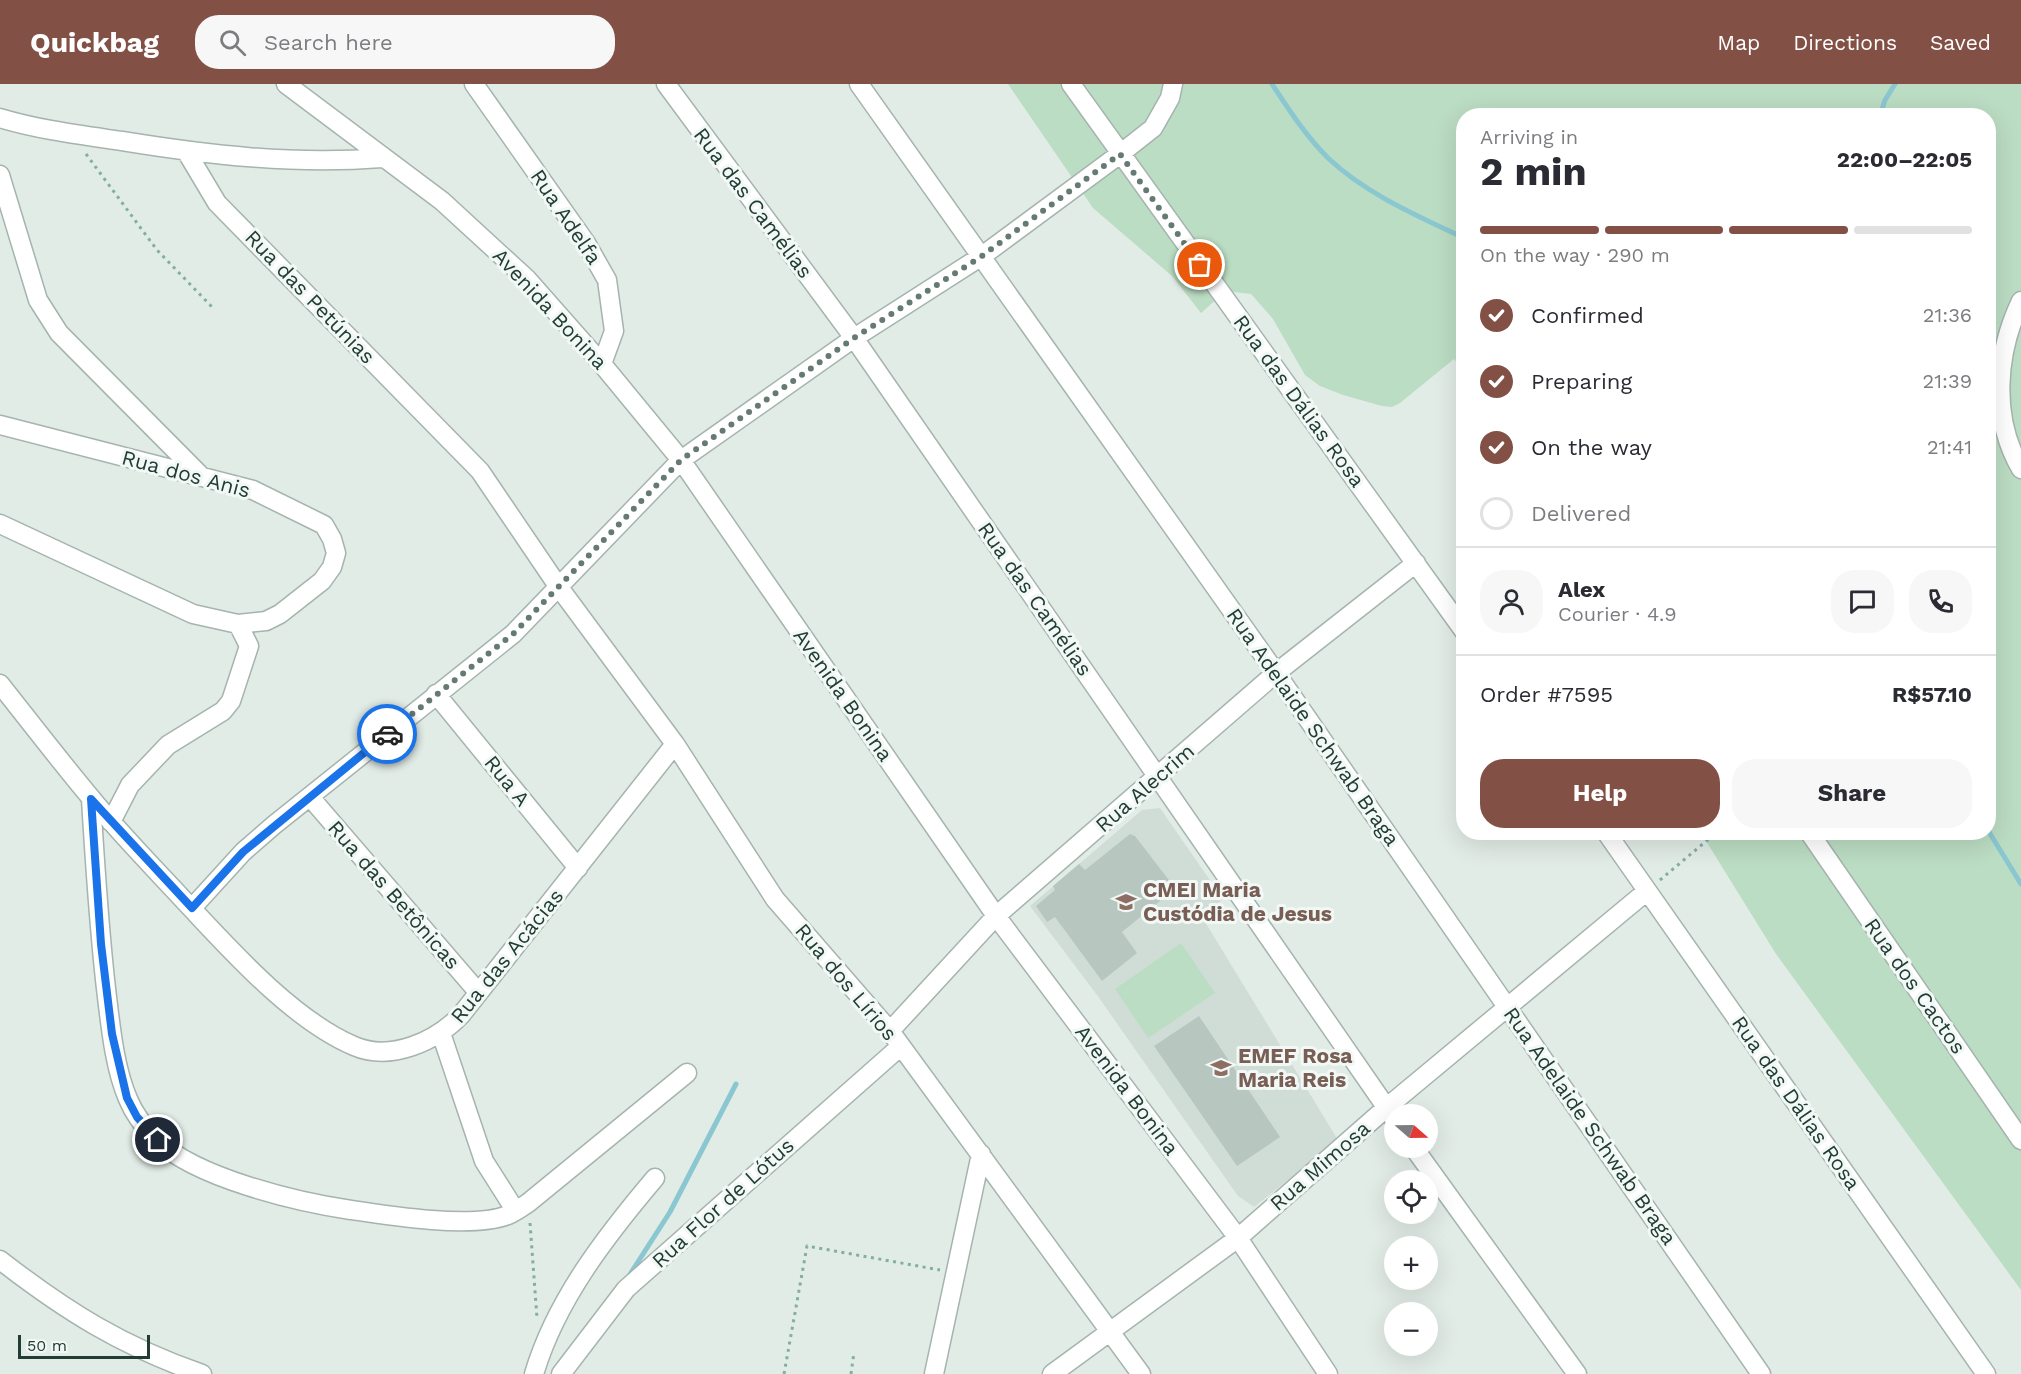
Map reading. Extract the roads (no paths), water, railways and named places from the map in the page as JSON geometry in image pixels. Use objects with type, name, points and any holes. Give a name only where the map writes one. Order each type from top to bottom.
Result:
[{"type":"street","name":"Avenida Bonina","points":[[286,84],[442,201],[527,279],[602,364],[681,460],[996,916],[1238,1238],[1328,1374]]},
{"type":"street","name":"Rua Adelfa","points":[[474,84],[586,243],[607,280],[614,331],[602,364]]},
{"type":"street","name":"Rua das Camélias","points":[[666,84],[854,338],[1384,1104]]},
{"type":"street","name":"Rua Adelaide Schwab Braga","points":[[859,84],[1276,674],[1761,1374]]},
{"type":"street","name":"Rua das Dálias Rosa","points":[[1071,84],[1456,620]]},
{"type":"street","points":[[192,908],[243,852],[513,634],[681,460],[854,338],[982,256],[1120,154],[1153,128],[1170,98],[1173,84]]},
{"type":"street","points":[[0,118],[70,133],[186,151],[306,162],[382,158]]},
{"type":"street","name":"Rua das Petúnias","points":[[186,151],[217,203],[480,471],[558,586]]},
{"type":"street","points":[[0,175],[38,300],[59,333],[202,477]]},
{"type":"street","points":[[2021,301],[2013,316],[2003,357],[2000,407],[2008,448],[2021,469]]},
{"type":"street","name":"Rua dos Anis","points":[[0,425],[253,490],[324,525],[332,539],[336,554],[332,567],[311,591],[280,614],[266,621],[238,624]]},
{"type":"street","points":[[0,524],[193,614],[238,624],[249,646],[231,701],[223,711],[168,745],[130,785],[111,822]]},
{"type":"street","name":"Rua Alecrim","points":[[895,1039],[996,916],[1276,674],[1416,562]]},
{"type":"street","name":"Rua dos Lírios","points":[[558,586],[675,744],[775,899],[895,1039],[1141,1374]]},
{"type":"street","name":"Rua das Acácias","points":[[0,684],[91,799],[228,949],[308,1018],[355,1046],[384,1052],[420,1042],[441,1033],[461,1015],[675,744]]},
{"type":"street","name":"Rua A","points":[[436,694],[578,868]]},
{"type":"street","name":"Rua das Betônicas","points":[[310,797],[478,993]]},
{"type":"street","points":[[91,799],[101,944],[112,1034],[127,1098],[137,1117],[158,1140],[179,1157],[270,1193],[330,1207],[458,1221],[487,1220],[522,1207],[687,1073]]},
{"type":"street","name":"Rua das Dálias Rosa","points":[[1612,840],[1986,1374]]},
{"type":"street","name":"Rua dos Cactos","points":[[1815,840],[2021,1140]]},
{"type":"street","name":"Rua Mimosa","points":[[1402,1104],[1509,1008],[1647,891]]},
{"type":"street","points":[[441,1033],[484,1161],[522,1207]]},
{"type":"street","name":"Rua Flor de Lótus","points":[[561,1374],[626,1289],[895,1039]]},
{"type":"street","name":"Rua Mimosa","points":[[1053,1374],[1238,1238],[1384,1120]]},
{"type":"street","points":[[934,1374],[981,1154]]},
{"type":"street","points":[[1421,1158],[1577,1374]]},
{"type":"street","points":[[534,1374],[541,1350],[589,1263],[618,1221],[655,1178]]},
{"type":"street","points":[[0,1260],[56,1303],[89,1324],[153,1357],[202,1374]]},
{"type":"waterway","points":[[1272,84],[1312,141],[1343,171],[1393,203],[1456,234]]},
{"type":"waterway","points":[[1882,108],[1895,84]]},
{"type":"waterway","points":[[1994,840],[2021,884]]},
{"type":"waterway","points":[[627,1279],[670,1212],[736,1084]]},
{"type":"place","name":"CMEI Maria Custódia de Jesus","points":[[1126,902]]},
{"type":"place","name":"EMEF Rosa Maria Reis","points":[[1221,1068]]}]
